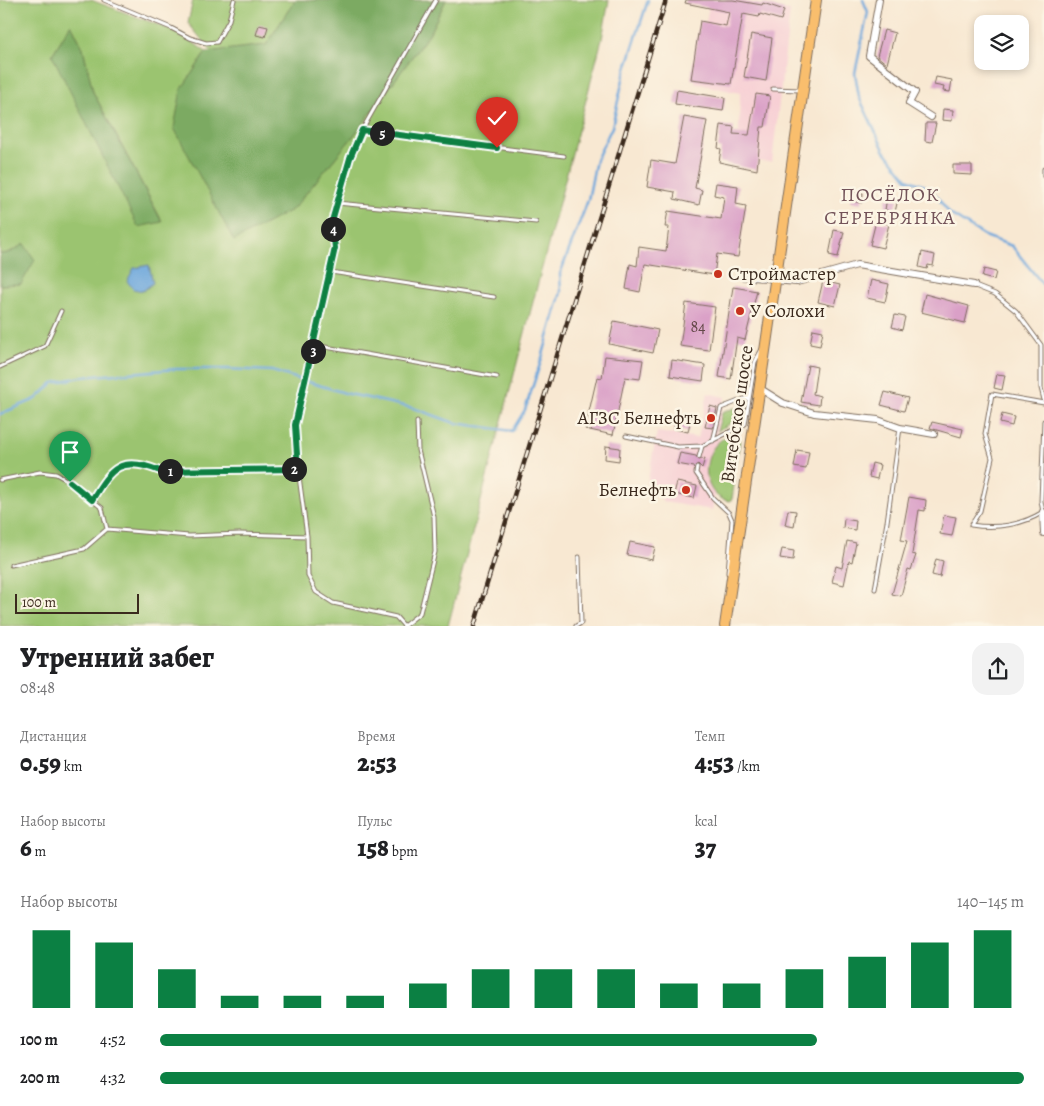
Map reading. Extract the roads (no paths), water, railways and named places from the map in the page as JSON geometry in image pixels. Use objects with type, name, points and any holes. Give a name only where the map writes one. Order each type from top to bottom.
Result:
[{"type":"main road","name":"Витебское шоссе","points":[[725,626],[816,0]]},
{"type":"street","points":[[879,0],[869,56],[915,92],[908,103],[931,117]]},
{"type":"street","points":[[775,280],[797,282],[857,265],[974,286]]},
{"type":"street","points":[[759,388],[783,403],[814,413],[878,420],[900,428],[934,434]]},
{"type":"street","points":[[1043,512],[1044,533]]},
{"type":"lane","points":[[104,0],[190,38],[206,43],[217,42],[229,20],[234,0]]},
{"type":"lane","points":[[417,422],[418,450],[434,517],[435,552],[420,613],[404,626],[396,617],[333,603],[316,592],[308,576],[307,536],[298,469],[295,425],[331,272],[335,248],[332,221],[350,158],[362,130],[436,0]]},
{"type":"lane","points":[[773,89],[803,90]]},
{"type":"lane","points":[[362,130],[564,156]]},
{"type":"lane","points":[[1044,169],[1044,176]]},
{"type":"lane","points":[[337,203],[536,222]]},
{"type":"lane","points":[[331,272],[494,297]]},
{"type":"lane","points":[[743,278],[775,280]]},
{"type":"lane","points":[[974,286],[995,294],[1016,311],[1041,345],[1041,388],[1044,401],[992,394],[985,434],[992,458],[980,511],[972,525],[989,528],[1030,520],[1043,512],[1041,501],[1044,421]]},
{"type":"lane","points":[[0,368],[45,346],[61,311]]},
{"type":"lane","points":[[626,436],[678,447],[702,446],[745,424],[755,362],[766,342]]},
{"type":"lane","points":[[314,344],[497,377]]},
{"type":"lane","points":[[713,441],[721,408],[749,397]]},
{"type":"lane","points":[[875,589],[887,522],[900,428]]},
{"type":"lane","points":[[699,457],[702,446]]},
{"type":"lane","points":[[92,500],[106,476],[126,463],[140,462],[160,471],[298,469]]},
{"type":"lane","points":[[697,467],[696,473],[713,498],[729,513],[732,520],[727,564],[730,588]]},
{"type":"lane","points":[[0,480],[40,472],[56,474],[70,482],[102,508],[107,529]]},
{"type":"lane","points":[[11,565],[84,548],[107,529],[189,536],[240,534],[307,536]]},
{"type":"lane","points":[[576,626],[581,623],[579,557]]},
{"type":"water","points":[[149,265],[153,283],[143,291],[133,289],[127,281],[134,268]]},
{"type":"waterway","points":[[0,414],[36,399],[53,383],[81,377],[176,369],[227,369],[272,371],[345,393],[413,408],[455,423],[512,431],[525,410],[542,358],[561,292],[560,274],[588,200],[596,160],[612,127],[624,75],[648,0]]},
{"type":"waterway","points":[[863,0],[868,12],[855,73],[859,97],[884,150],[907,179],[930,188],[950,214],[985,236],[1012,246],[1044,286]]},
{"type":"railway","points":[[474,626],[666,0]]},
{"type":"place","name":"Строймастер","points":[[718,274]]},
{"type":"place","name":"У Солохи","points":[[740,311]]},
{"type":"place","name":"АГЗС Белнефть","points":[[711,418]]},
{"type":"place","name":"Белнефть","points":[[686,490]]},
{"type":"district","name":"ПОСЁЛОК СЕРЕБРЯНКА","points":[[890,206]]}]
